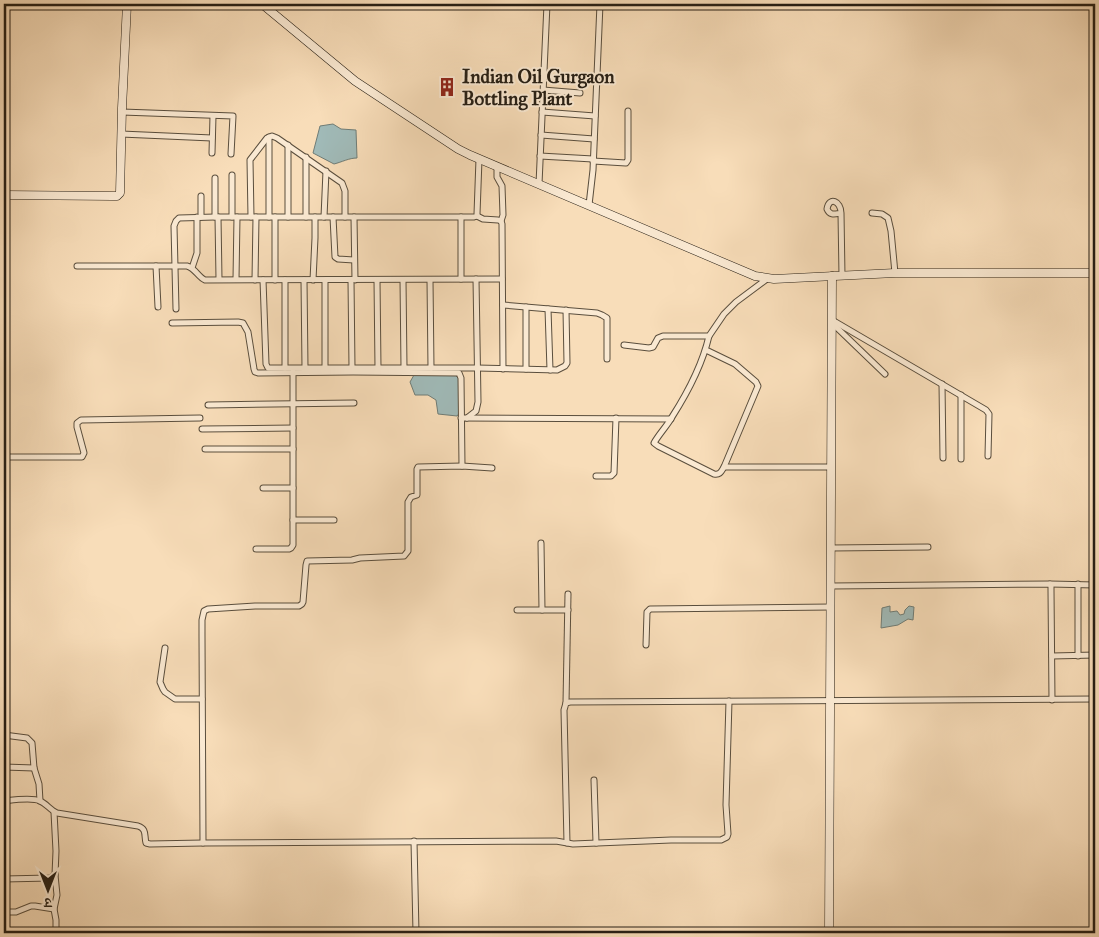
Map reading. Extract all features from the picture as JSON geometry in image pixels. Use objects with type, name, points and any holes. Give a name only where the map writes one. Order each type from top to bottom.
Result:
[{"type":"street","points":[[4,195],[116,196],[120,193],[127,4]]},
{"type":"street","points":[[262,4],[369,91],[451,145],[497,167],[745,272],[767,279],[895,273],[1095,273]]},
{"type":"street","points":[[539,184],[546,4]]},
{"type":"street","points":[[589,205],[593,160],[600,4]]},
{"type":"street","points":[[543,90],[580,93]]},
{"type":"street","points":[[540,156],[626,163],[628,160],[628,111]]},
{"type":"street","points":[[122,112],[233,116],[231,154]]},
{"type":"street","points":[[542,112],[595,116]]},
{"type":"street","points":[[212,153],[213,116]]},
{"type":"street","points":[[121,134],[212,138]]},
{"type":"street","points":[[541,135],[594,139]]},
{"type":"street","points":[[269,137],[275,280]]},
{"type":"street","points":[[255,280],[250,160],[269,137],[277,138],[337,178],[345,191],[344,217]]},
{"type":"street","points":[[288,145],[288,217]]},
{"type":"street","points":[[306,157],[306,217]]},
{"type":"street","points":[[477,216],[479,159]]},
{"type":"street","points":[[497,167],[497,177],[502,186],[503,215],[501,221],[503,369]]},
{"type":"street","points":[[324,217],[326,171]]},
{"type":"street","points":[[232,175],[236,279]]},
{"type":"street","points":[[215,178],[219,279]]},
{"type":"street","points":[[192,268],[197,254],[201,196]]},
{"type":"street","points":[[841,213],[842,276]]},
{"type":"street","points":[[872,213],[882,214],[888,218],[895,273]]},
{"type":"street","points":[[176,309],[174,226],[176,221],[181,218],[474,218],[477,216],[483,219],[501,221]]},
{"type":"street","points":[[313,280],[315,217]]},
{"type":"street","points":[[334,217],[335,257],[338,259],[354,260]]},
{"type":"street","points":[[352,368],[354,217]]},
{"type":"street","points":[[461,218],[461,279]]},
{"type":"street","points":[[77,266],[188,266],[202,279],[502,279]]},
{"type":"street","points":[[156,266],[158,307]]},
{"type":"street","points":[[829,933],[832,276]]},
{"type":"street","points":[[464,418],[474,413],[478,402],[476,279]]},
{"type":"street","points":[[706,350],[735,364],[756,382],[758,386],[724,467],[721,473],[718,474],[714,474],[655,445],[655,441],[671,419],[693,382],[706,350],[709,336],[719,320],[729,309],[767,279]]},
{"type":"street","points":[[263,280],[266,364],[268,368],[550,370],[562,368],[567,363],[566,310]]},
{"type":"street","points":[[285,280],[285,368]]},
{"type":"street","points":[[304,280],[306,368]]},
{"type":"street","points":[[325,280],[325,368]]},
{"type":"street","points":[[377,280],[378,368]]},
{"type":"street","points":[[403,280],[404,368]]},
{"type":"street","points":[[430,280],[431,368]]},
{"type":"street","points":[[503,305],[602,314],[606,318],[607,359]]},
{"type":"street","points":[[526,307],[526,369]]},
{"type":"street","points":[[548,309],[550,370]]},
{"type":"street","points":[[832,321],[885,374]]},
{"type":"street","points":[[832,321],[988,412],[988,456]]},
{"type":"street","points":[[172,323],[243,323],[248,332],[255,372],[459,373],[464,418],[462,466]]},
{"type":"street","points":[[624,345],[650,348],[658,338],[663,336],[709,336]]},
{"type":"street","points":[[256,550],[291,548],[293,545],[293,372]]},
{"type":"street","points":[[942,384],[943,458]]},
{"type":"street","points":[[960,395],[961,459]]},
{"type":"street","points":[[208,404],[354,403]]},
{"type":"street","points":[[4,457],[82,456],[84,452],[77,427],[77,423],[80,420],[200,418]]},
{"type":"street","points":[[464,418],[671,419]]},
{"type":"street","points":[[596,476],[611,476],[614,473],[616,418]]},
{"type":"street","points":[[202,429],[293,428]]},
{"type":"street","points":[[205,449],[293,449]]},
{"type":"street","points":[[203,843],[202,620],[205,610],[255,606],[299,606],[303,602],[307,561],[404,556],[408,551],[408,502],[411,497],[416,496],[418,493],[417,468],[419,466],[492,468]]},
{"type":"street","points":[[724,467],[831,467]]},
{"type":"street","points":[[263,488],[293,488]]},
{"type":"street","points":[[293,520],[334,520]]},
{"type":"street","points":[[541,543],[542,610]]},
{"type":"street","points":[[831,548],[928,547]]},
{"type":"street","points":[[1050,584],[1052,700]]},
{"type":"street","points":[[1078,584],[1078,656]]},
{"type":"street","points":[[831,586],[1095,585]]},
{"type":"street","points":[[567,843],[564,710],[566,703],[568,594]]},
{"type":"street","points":[[646,645],[647,612],[650,609],[831,608]]},
{"type":"street","points":[[517,610],[568,610]]},
{"type":"street","points":[[165,648],[160,682],[165,692],[175,699],[202,698]]},
{"type":"street","points":[[1052,656],[1095,655]]},
{"type":"street","points":[[566,703],[1095,699]]},
{"type":"street","points":[[4,801],[27,799],[40,801],[54,812],[142,827],[145,831],[145,841],[147,844],[556,841],[573,844],[721,840],[727,838],[729,701]]},
{"type":"street","points":[[4,708],[5,735],[27,738],[32,743],[40,801]]},
{"type":"street","points":[[4,767],[34,768]]},
{"type":"street","points":[[594,780],[596,843]]},
{"type":"street","points":[[54,812],[57,895],[54,909],[56,933]]},
{"type":"street","points":[[414,841],[416,933]]},
{"type":"street","points":[[4,879],[50,878],[55,875]]},
{"type":"street","points":[[4,912],[16,912],[31,906],[54,909]]},
{"type":"water","points":[[333,124],[341,129],[356,130],[357,158],[334,164],[313,153],[320,126]]},
{"type":"water","points":[[454,374],[461,381],[461,411],[457,416],[438,414],[436,400],[428,395],[415,395],[410,382],[414,375]]},
{"type":"water","points":[[890,606],[890,612],[897,611],[900,615],[904,614],[909,606],[914,607],[913,620],[908,619],[898,625],[881,628],[882,608]]},
{"type":"place","name":"Indian Oil Gurgaon Bottling Plant","points":[[447,87]]}]
